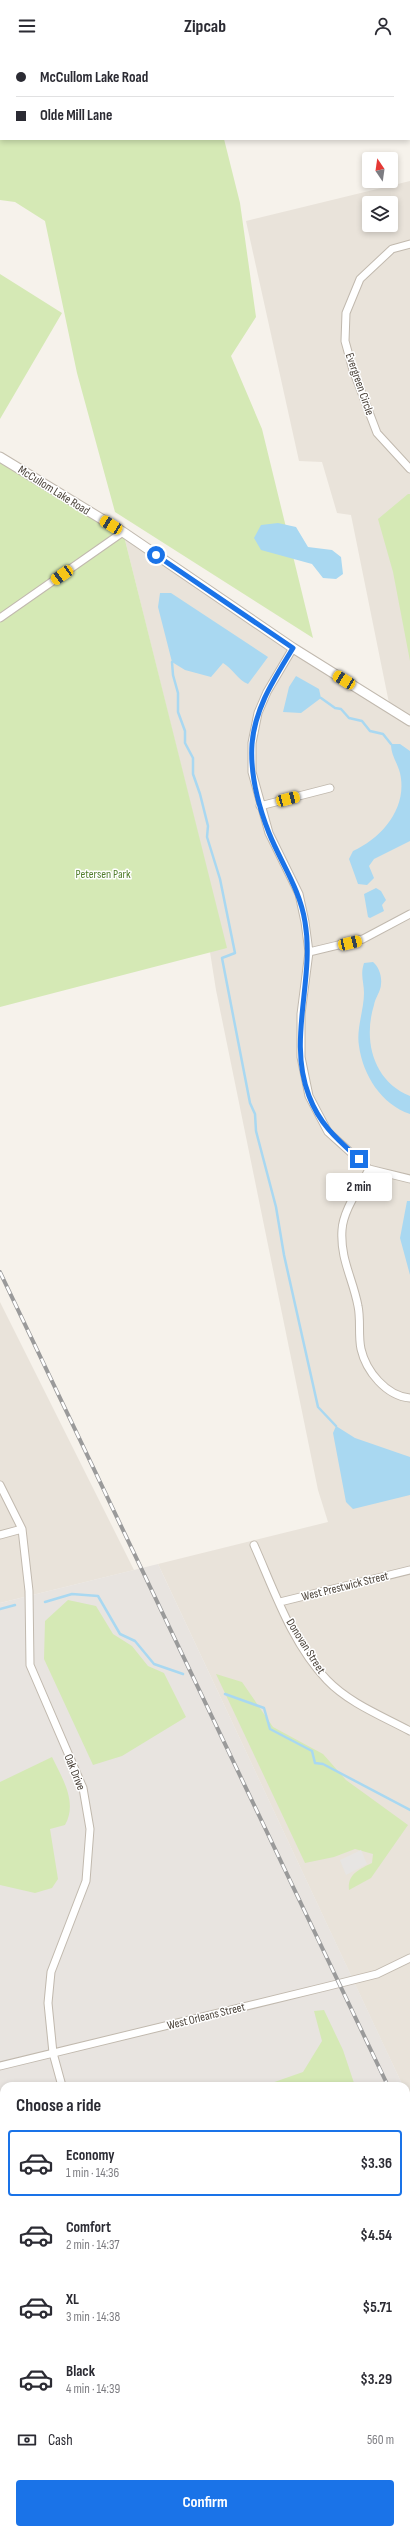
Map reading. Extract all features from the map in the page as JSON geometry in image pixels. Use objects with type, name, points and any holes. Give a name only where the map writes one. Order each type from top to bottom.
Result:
[{"type":"street","name":"Evergreen Circle","points":[[410,244],[392,249],[360,279],[346,313],[345,341],[353,370],[377,433],[410,469]]},
{"type":"street","name":"McCullom Lake Road","points":[[0,456],[123,532],[293,648],[410,721]]},
{"type":"street","points":[[0,618],[123,532]]},
{"type":"street","points":[[293,648],[267,692],[258,714],[252,743],[252,772],[260,806],[269,833],[299,894],[309,952],[302,1014],[301,1057],[309,1096],[328,1132],[369,1168],[410,1178]]},
{"type":"street","points":[[260,806],[330,788]]},
{"type":"street","points":[[309,952],[363,940],[410,914]]},
{"type":"street","points":[[369,1168],[342,1228],[343,1260],[358,1307],[361,1348],[366,1365],[376,1378],[387,1388],[410,1398]]},
{"type":"street","name":"Oak Drive","points":[[0,1485],[22,1529],[29,1591],[30,1665],[83,1788],[90,1829],[86,1881],[50,1972],[48,2003],[54,2053],[61,2082]]},
{"type":"street","points":[[0,1535],[22,1529]]},
{"type":"street","name":"Donovan Street","points":[[254,1546],[280,1602],[310,1658],[327,1680],[357,1703],[410,1731]]},
{"type":"street","name":"West Prestwick Street","points":[[280,1602],[410,1570]]},
{"type":"street","name":"West Orleans Street","points":[[0,2066],[372,1975],[410,1958]]},
{"type":"shaded area","points":[[410,181],[410,2082],[401,2082],[158,1564],[328,1522],[318,1490],[216,990],[210,952],[226,947],[123,532],[390,708],[351,515],[337,513],[322,462],[299,461],[246,221],[381,188],[398,188],[398,184]]},
{"type":"shaded area","points":[[0,1302],[134,1570],[0,1603]]},
{"type":"shaded area","points":[[158,1564],[401,2082],[0,2082],[0,1603]]},
{"type":"shaded area","points":[[361,1850],[367,1864],[346,1875],[340,1860]]},
{"type":"green space","points":[[0,140],[224,140],[240,203],[256,317],[231,356],[262,429],[313,638],[115,512],[77,373],[45,221],[15,202],[0,200]]},
{"type":"green space","points":[[0,274],[62,313],[0,419]]},
{"type":"green space","name":"Petersen Park","points":[[0,457],[123,532],[227,948],[0,1007]]},
{"type":"green space","points":[[408,494],[410,494],[410,661],[393,572],[378,519]]},
{"type":"green space","points":[[68,1600],[96,1606],[113,1634],[132,1646],[148,1666],[164,1673],[186,1717],[122,1756],[93,1765],[44,1659],[45,1621]]},
{"type":"green space","points":[[216,1674],[242,1682],[273,1727],[323,1754],[346,1780],[408,1825],[371,1878],[349,1890],[349,1884],[352,1876],[359,1870],[372,1863],[373,1854],[355,1849],[334,1857],[305,1863]]},
{"type":"green space","points":[[52,1757],[67,1790],[70,1808],[69,1816],[65,1825],[50,1829],[58,1879],[52,1888],[35,1893],[0,1885],[0,1782]]},
{"type":"green space","points":[[324,2010],[343,2050],[354,2082],[274,2082],[303,2072],[322,2041],[314,2011]]},
{"type":"water","points":[[278,523],[296,527],[308,547],[332,550],[341,557],[343,574],[336,579],[323,578],[312,564],[261,550],[254,538],[261,525]]},
{"type":"water","points":[[160,593],[171,593],[268,657],[248,684],[241,680],[223,663],[211,677],[185,670],[172,662],[158,607]]},
{"type":"water","points":[[296,676],[319,689],[321,698],[301,713],[283,712],[289,687]]},
{"type":"water","points":[[391,744],[400,744],[410,751],[410,841],[374,859],[369,866],[374,878],[367,885],[358,884],[349,859],[353,851],[374,838],[383,830],[396,810],[400,798],[400,773],[393,755]]},
{"type":"water","points":[[376,888],[381,891],[386,900],[382,905],[384,911],[370,918],[368,917],[364,894]]},
{"type":"water","points":[[373,962],[378,969],[381,981],[381,987],[371,1018],[370,1032],[374,1058],[379,1070],[387,1080],[397,1089],[410,1096],[410,1114],[390,1103],[382,1096],[369,1078],[361,1057],[358,1040],[364,999],[362,971],[364,963]]},
{"type":"water","points":[[407,1201],[410,1201],[410,1275],[400,1238]]},
{"type":"water","points":[[336,1426],[355,1438],[410,1457],[410,1495],[353,1509],[346,1502],[333,1433]]},
{"type":"waterway","points":[[172,662],[173,675],[178,693],[178,712],[185,731],[185,743],[193,758],[193,774],[208,826],[207,837],[220,879],[235,953],[222,958],[250,1103],[255,1114],[256,1131],[276,1207],[284,1255],[318,1407],[336,1426]]},
{"type":"waterway","points":[[321,698],[335,708],[341,709],[349,718],[362,721],[370,731],[383,734],[391,744]]},
{"type":"waterway","points":[[45,1602],[72,1594],[98,1596],[120,1634],[135,1641],[154,1664],[183,1674]]},
{"type":"waterway","points":[[0,1609],[15,1605]]},
{"type":"waterway","points":[[225,1694],[264,1708],[270,1729],[312,1751],[315,1763],[323,1764],[410,1810]]},
{"type":"railway","points":[[0,1272],[386,2082]]},
{"type":"route","points":[[156,555],[293,648],[267,692],[258,714],[252,743],[252,772],[260,806],[269,833],[299,894],[305,922],[309,952],[302,1014],[301,1057],[309,1096],[328,1132],[359,1159]]}]
